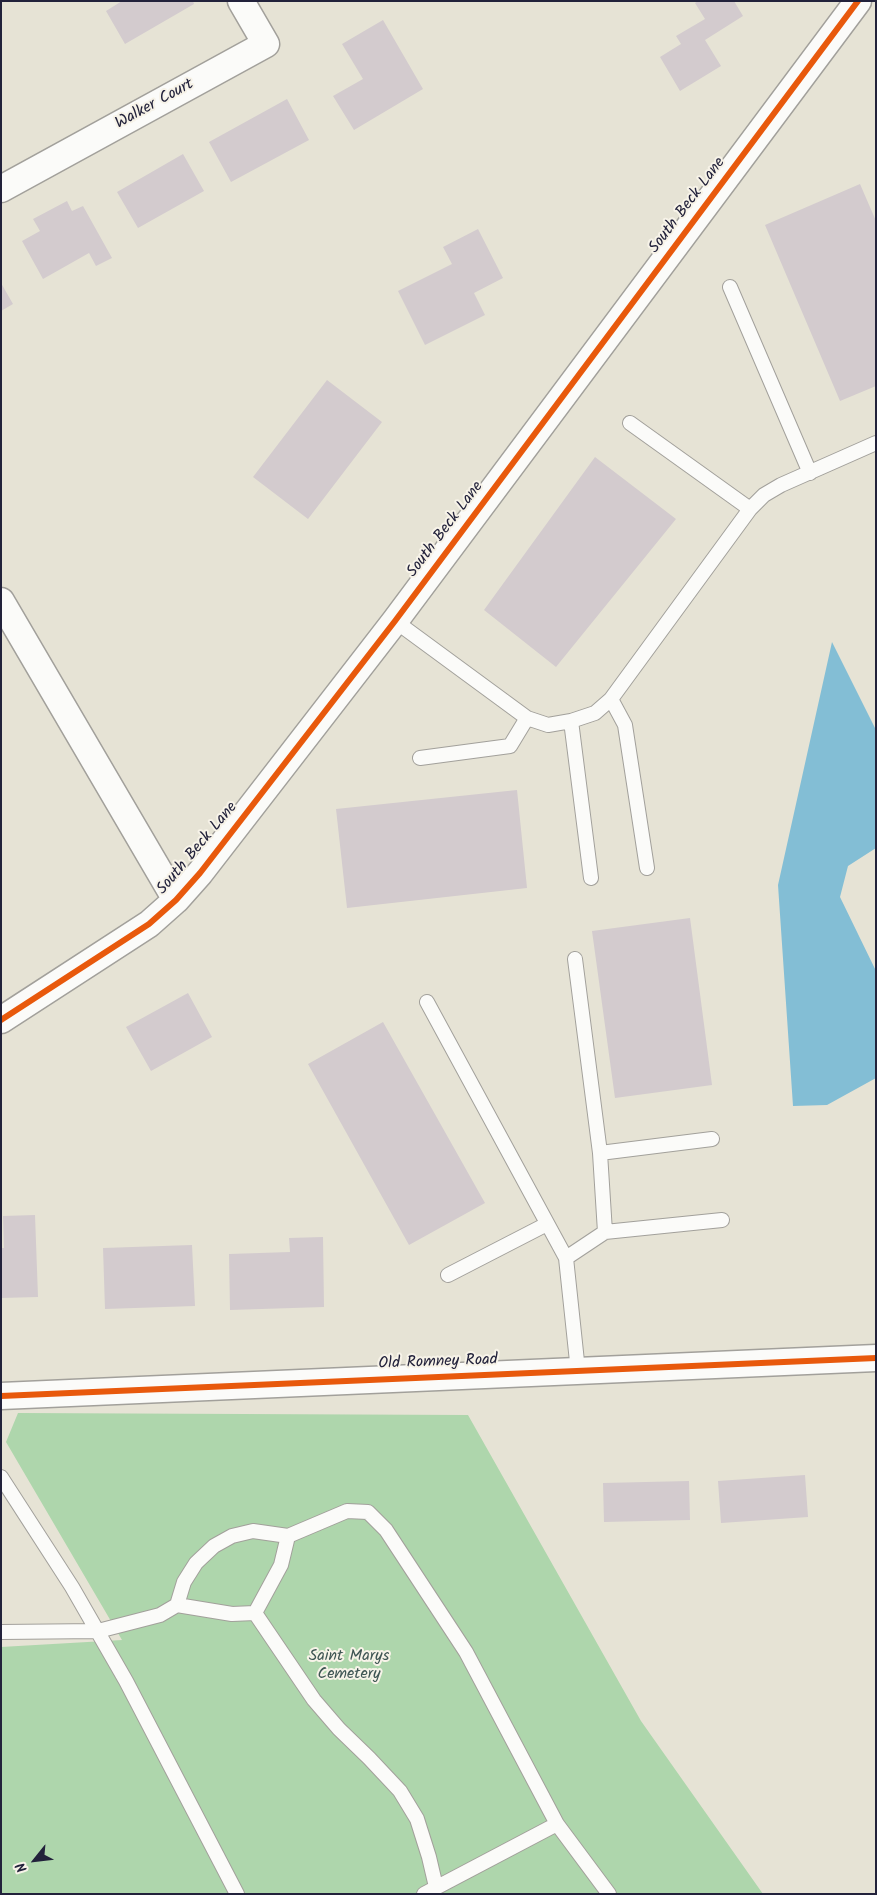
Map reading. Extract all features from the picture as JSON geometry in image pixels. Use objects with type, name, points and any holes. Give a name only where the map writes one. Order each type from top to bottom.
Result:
[{"type":"street","name":"Walker Court","points":[[1,189],[266,44],[242,1]]},
{"type":"street","name":"South Beck Lane","points":[[1,1020],[149,924],[176,900],[200,873],[395,621],[858,1]]},
{"type":"street","points":[[1,601],[176,900]]},
{"type":"street","name":"Old Romney Road","points":[[1,1396],[876,1358]]},
{"type":"lane","points":[[730,287],[810,473]]},
{"type":"lane","points":[[630,423],[750,509]]},
{"type":"lane","points":[[395,621],[528,718],[548,725],[571,721],[595,713],[611,700],[750,509],[764,495],[876,443]]},
{"type":"lane","points":[[611,700],[625,725],[647,868]]},
{"type":"lane","points":[[420,758],[510,746],[528,718]]},
{"type":"lane","points":[[571,721],[591,878]]},
{"type":"lane","points":[[575,959],[600,1153],[605,1232]]},
{"type":"lane","points":[[427,1002],[566,1258],[578,1371]]},
{"type":"lane","points":[[600,1153],[712,1139]]},
{"type":"lane","points":[[566,1258],[605,1232],[722,1220]]},
{"type":"lane","points":[[448,1275],[547,1224]]},
{"type":"lane","points":[[1,1478],[72,1587],[98,1631],[237,1894]]},
{"type":"lane","points":[[177,1605],[184,1582],[196,1563],[214,1546],[232,1536],[252,1530],[288,1536],[347,1511],[368,1512],[386,1530],[466,1652],[557,1824],[609,1894]]},
{"type":"lane","points":[[255,1613],[281,1565],[288,1536]]},
{"type":"lane","points":[[1,1632],[98,1631],[160,1615],[177,1605],[232,1614],[255,1613]]},
{"type":"lane","points":[[255,1613],[314,1700],[338,1729],[400,1791],[417,1819],[429,1856],[436,1887]]},
{"type":"lane","points":[[424,1894],[557,1824]]},
{"type":"green space","name":"Saint Marys Cemetery","points":[[18,1413],[468,1415],[641,1721],[763,1894],[1,1894],[1,1647],[122,1640],[6,1442]]},
{"type":"water","points":[[832,642],[876,730],[876,848],[848,866],[840,897],[876,971],[876,1078],[827,1105],[793,1106],[778,885]]},
{"type":"building","points":[[122,1],[193,1],[194,4],[125,44],[106,11]]},
{"type":"building","points":[[698,1],[734,1],[743,16],[705,40],[721,66],[680,91],[660,57],[681,44],[676,36],[705,19],[695,3]]},
{"type":"building","points":[[383,20],[423,89],[354,130],[333,96],[363,79],[342,44]]},
{"type":"building","points":[[287,99],[309,140],[231,182],[209,142]]},
{"type":"building","points":[[183,154],[204,191],[138,228],[117,192]]},
{"type":"building","points":[[860,184],[876,221],[876,386],[840,401],[765,225]]},
{"type":"building","points":[[67,201],[72,211],[83,206],[112,258],[96,266],[89,253],[43,279],[22,241],[40,231],[33,219]]},
{"type":"building","points":[[478,229],[503,278],[474,293],[485,315],[425,345],[398,291],[452,264],[443,247]]},
{"type":"building","points":[[1,283],[13,304],[1,311]]},
{"type":"building","points":[[327,380],[382,422],[308,519],[253,477]]},
{"type":"building","points":[[595,457],[676,519],[556,667],[484,610]]},
{"type":"building","points":[[517,790],[527,888],[347,908],[336,809]]},
{"type":"building","points":[[690,918],[712,1085],[615,1098],[592,931]]},
{"type":"building","points":[[188,993],[212,1037],[151,1071],[126,1027]]},
{"type":"building","points":[[383,1022],[485,1203],[409,1245],[308,1064]]},
{"type":"building","points":[[35,1215],[38,1297],[1,1298],[1,1248],[4,1248],[3,1216]]},
{"type":"building","points":[[323,1237],[324,1307],[230,1310],[229,1254],[290,1252],[289,1238]]},
{"type":"building","points":[[192,1245],[195,1306],[105,1309],[103,1248]]},
{"type":"building","points":[[805,1475],[808,1517],[721,1523],[718,1481]]},
{"type":"building","points":[[689,1481],[690,1520],[604,1522],[603,1483]]},
{"type":"cycle path","points":[[1,1020],[149,924],[176,900],[200,873],[395,621],[858,1]]},
{"type":"cycle path","points":[[1,1396],[876,1358]]}]
